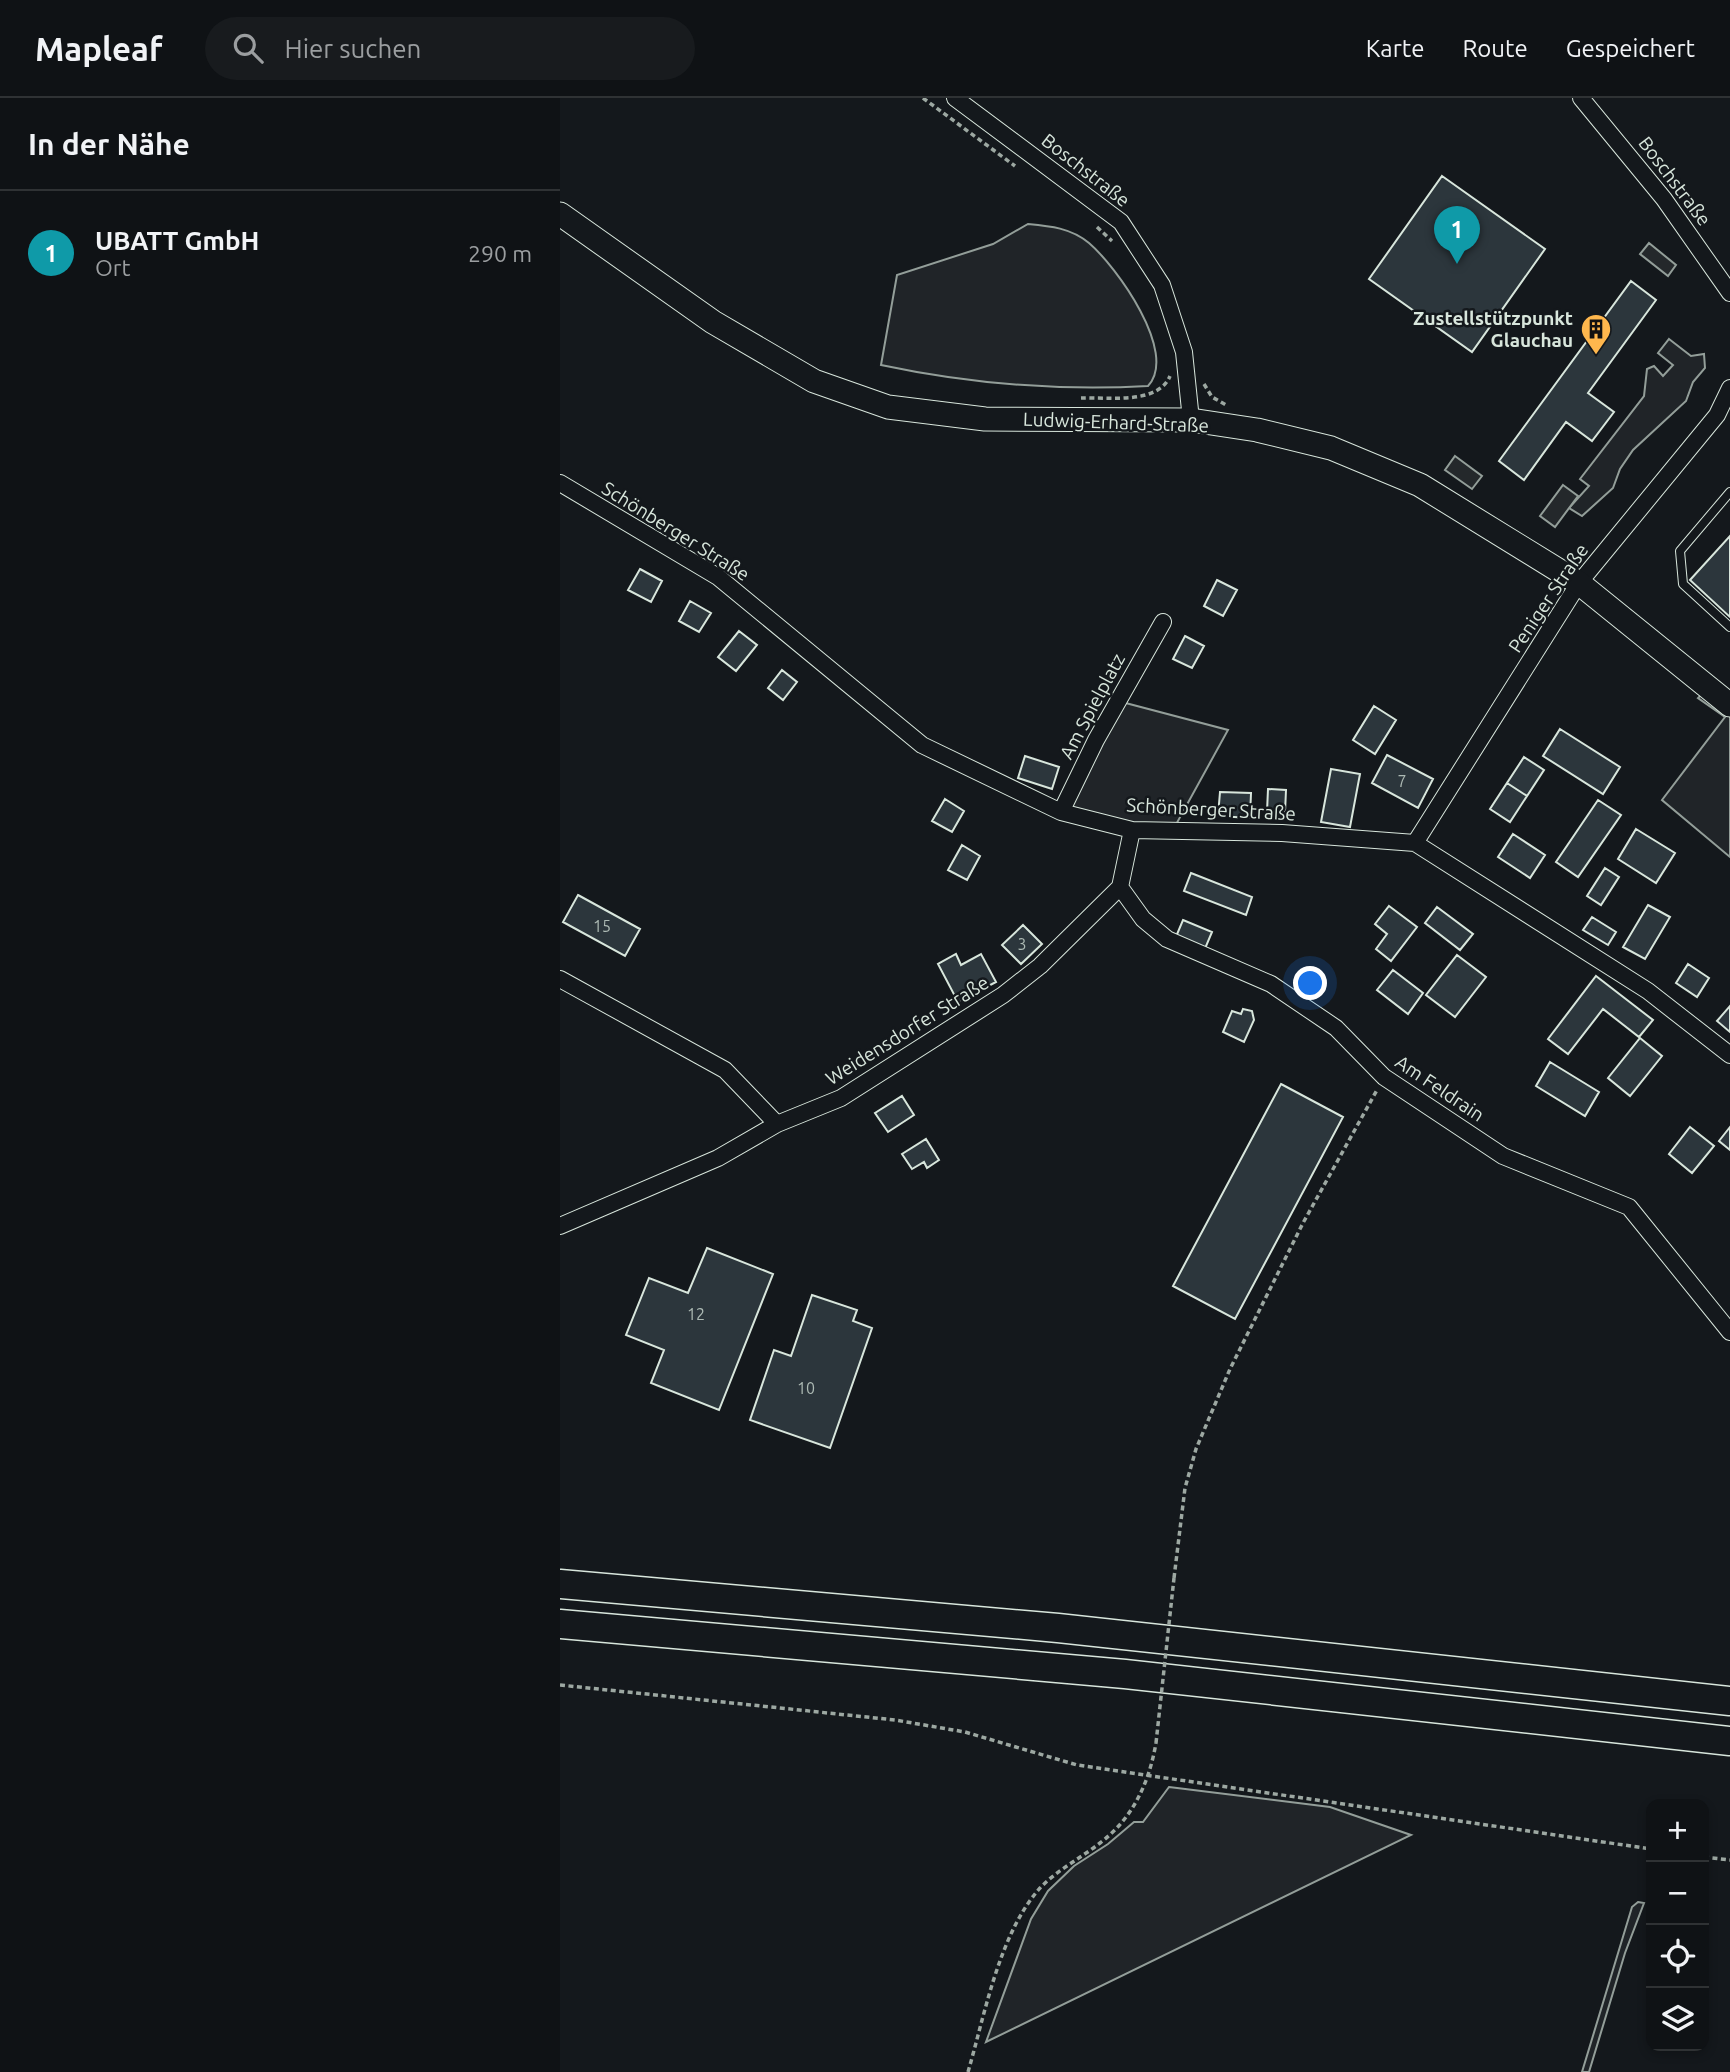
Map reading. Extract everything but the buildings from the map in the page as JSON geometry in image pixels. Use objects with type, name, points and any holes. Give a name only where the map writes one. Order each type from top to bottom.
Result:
[{"type":"highway","points":[[560,1584],[1058,1628],[1730,1701]]},
{"type":"highway","points":[[560,1624],[1125,1674],[1730,1741]]},
{"type":"street","name":"Boschstraße","points":[[955,98],[1121,222],[1162,285],[1185,362],[1191,420]]},
{"type":"street","name":"Boschstraße","points":[[1581,98],[1664,199],[1730,293]]},
{"type":"street","name":"Ludwig-Erhard-Straße","points":[[560,214],[713,322],[814,381],[888,407],[985,419],[1191,420],[1257,430],[1331,448],[1420,485],[1578,583],[1730,705]]},
{"type":"street","name":"Peniger Straße","points":[[1415,843],[1578,583],[1717,415],[1730,388]]},
{"type":"street","name":"Schönberger Straße","points":[[560,483],[718,577],[922,745],[1061,812],[1132,830],[1282,833],[1415,843],[1648,991],[1730,1055]]},
{"type":"street","name":"Am Spielplatz","points":[[1061,812],[1096,740],[1163,622]]},
{"type":"street","points":[[1120,887],[1132,830]]},
{"type":"street","name":"Am Feldrain","points":[[1120,887],[1143,919],[1167,939],[1271,984],[1336,1028],[1384,1077],[1503,1156],[1629,1207],[1729,1329]]},
{"type":"street","name":"Weidensdorfer Straße","points":[[560,1226],[718,1158],[777,1124],[841,1098],[1003,995],[1040,966],[1120,887]]},
{"type":"street","points":[[560,979],[725,1070],[777,1124]]},
{"type":"lane","points":[[1730,492],[1680,551],[1683,584],[1730,627]]},
{"type":"path","points":[[923,98],[1019,169]]},
{"type":"path","points":[[1090,220],[1115,244]]},
{"type":"path","points":[[1073,398],[1140,396],[1159,390],[1167,383],[1172,363],[1199,361],[1205,386],[1212,397],[1238,407]]},
{"type":"path","points":[[968,2072],[998,1968],[1019,1921],[1040,1888],[1125,1820],[1150,1775],[1156,1743],[1183,1500],[1196,1449],[1230,1369],[1303,1223],[1384,1077]]},
{"type":"path","points":[[560,1685],[895,1720],[965,1732],[1077,1765],[1646,1848]]},
{"type":"path","points":[[1709,1858],[1730,1860]]},
{"type":"shaded area","points":[[1028,224],[1075,234],[1101,254],[1114,270],[1150,332],[1156,353],[1155,371],[1148,386],[1047,387],[948,377],[881,365],[897,275],[993,244]]},
{"type":"shaded area","points":[[1649,243],[1676,265],[1668,276],[1640,254]]},
{"type":"shaded area","points":[[1669,339],[1691,356],[1704,354],[1705,368],[1693,382],[1686,401],[1633,450],[1620,469],[1613,488],[1582,516],[1569,508],[1589,486],[1580,479],[1644,396],[1647,369],[1654,366],[1663,376],[1673,365],[1658,353]]},
{"type":"shaded area","points":[[1455,456],[1482,476],[1472,489],[1445,470]]},
{"type":"shaded area","points":[[1563,485],[1578,496],[1555,527],[1540,516]]},
{"type":"shaded area","points":[[1703,693],[1730,715],[1730,857],[1662,800],[1725,717],[1698,698]]},
{"type":"shaded area","points":[[1118,701],[1228,730],[1173,830],[1061,812]]},
{"type":"shaded area","points":[[1169,1787],[1330,1807],[1411,1835],[986,2042],[1031,1919],[1048,1891],[1074,1866],[1108,1844],[1134,1822],[1143,1822]]},
{"type":"shaded area","points":[[1638,1902],[1644,1903],[1625,1953],[1589,2072],[1582,2072],[1632,1907]]},
{"type":"place","name":"UBATT GmbH","points":[[1457,264]]},
{"type":"place","name":"Zustellstützpunkt Glauchau","points":[[1596,356]]}]
